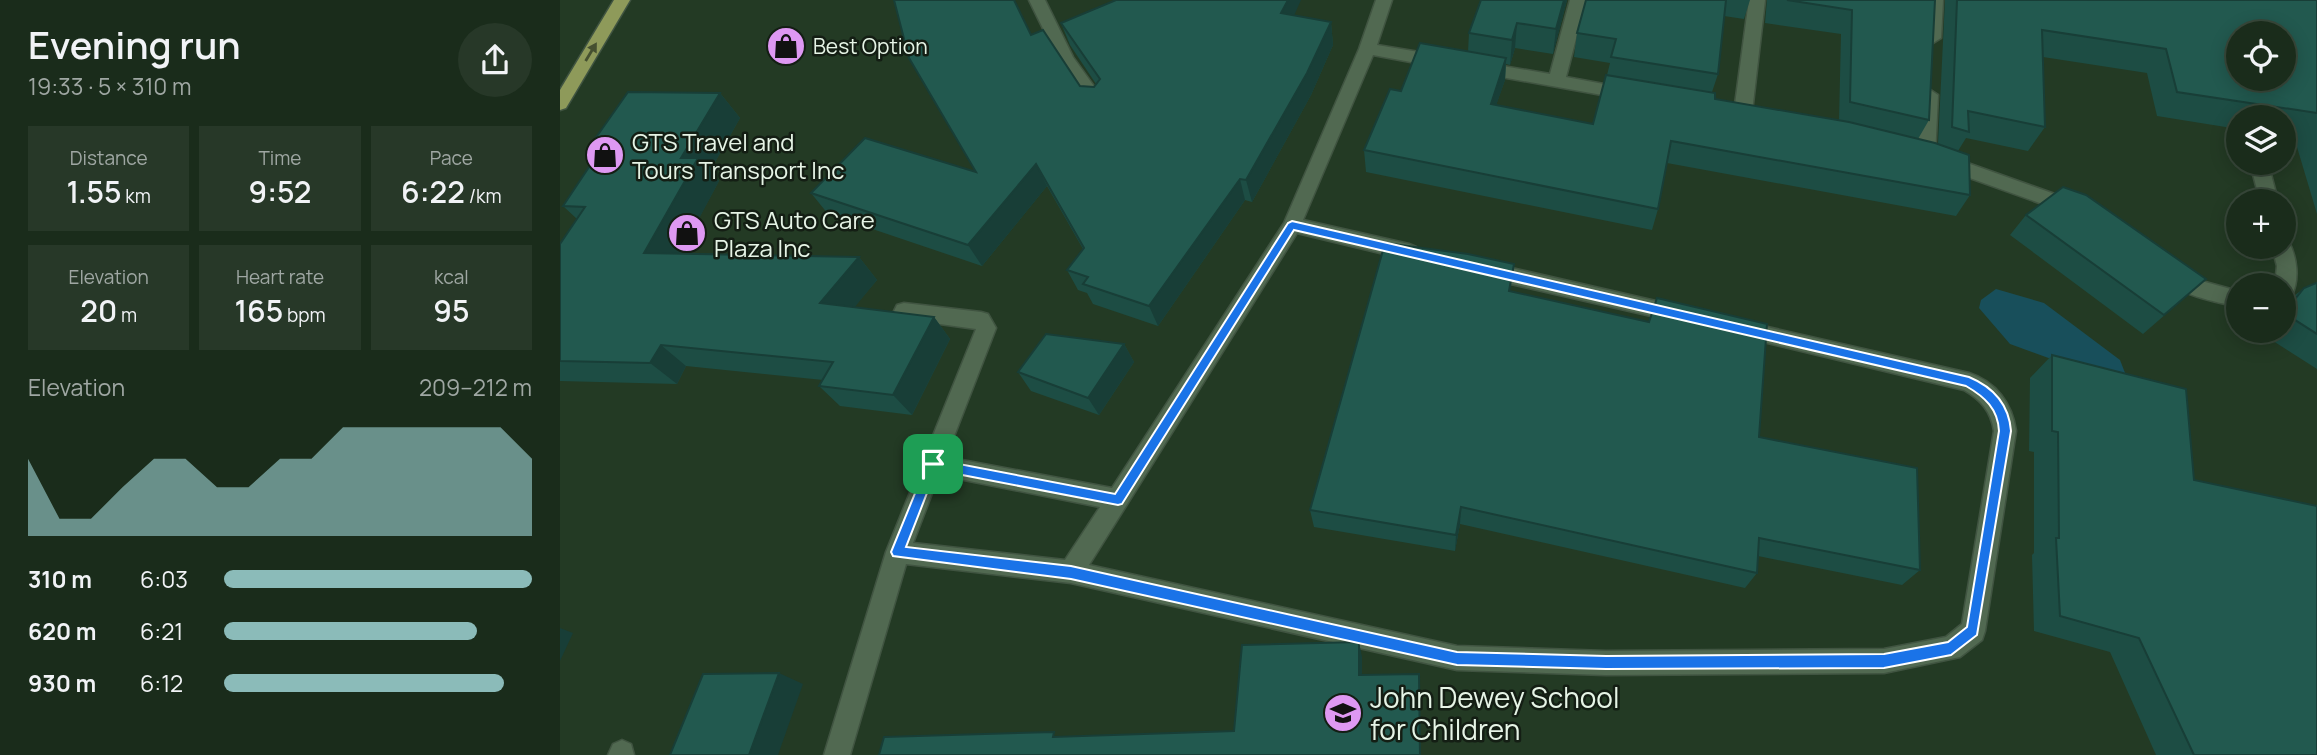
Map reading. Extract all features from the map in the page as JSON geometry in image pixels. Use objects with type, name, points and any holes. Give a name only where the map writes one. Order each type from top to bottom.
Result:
[{"type":"main road","points":[[560,104],[622,0]]},
{"type":"street","points":[[1037,0],[1066,59],[1097,103]]},
{"type":"street","points":[[1071,572],[1292,225],[1367,48],[1384,0]]},
{"type":"street","points":[[1556,82],[1578,0]]},
{"type":"street","points":[[1743,112],[1757,0]]},
{"type":"street","points":[[1932,52],[1936,0]]},
{"type":"street","points":[[1367,48],[1649,97]]},
{"type":"street","points":[[1931,78],[1919,154],[2077,209],[2088,217]]},
{"type":"street","points":[[1292,225],[1427,257]]},
{"type":"street","points":[[2157,263],[2192,286],[2226,296]]},
{"type":"street","points":[[1468,266],[1698,319]]},
{"type":"street","points":[[837,755],[898,552],[986,328],[981,320],[904,311]]},
{"type":"street","points":[[898,552],[1071,572],[1457,658],[1606,663],[1884,661],[1951,648],[1973,631],[2005,431],[2004,415],[1995,402],[1983,390],[1969,382],[1725,325]]},
{"type":"street","points":[[933,464],[1118,500]]},
{"type":"water","points":[[1996,289],[2044,303],[2120,360],[2127,378],[2054,360],[2010,344],[1979,308],[1981,300]]},
{"type":"building","points":[[894,0],[1014,0],[1031,35],[1043,30],[1080,86],[1094,87],[1100,79],[1061,23],[1116,0],[1288,0],[1281,13],[1331,22],[1307,73],[1246,180],[1240,179],[1149,306],[1083,284],[1088,277],[1067,270],[1084,248],[1036,164],[968,245],[811,193],[865,138],[976,172],[909,58]]},
{"type":"building","points":[[1481,0],[1564,0],[1556,29],[1517,23],[1512,40],[1469,33]]},
{"type":"building","points":[[1586,0],[1726,0],[1718,74],[1611,57],[1616,39],[1577,33]]},
{"type":"building","points":[[1787,0],[1935,0],[1929,120],[1850,102],[1852,10]]},
{"type":"building","points":[[1957,0],[2317,0],[2317,113],[2296,110],[2296,105],[2264,105],[2177,92],[2166,49],[2042,30],[2045,127],[1968,111],[1969,132],[1952,127]]},
{"type":"building","points":[[1420,43],[1506,58],[1491,104],[1593,124],[1606,75],[1715,93],[1715,99],[1849,122],[1935,143],[1969,155],[1970,195],[1671,141],[1658,209],[1364,150],[1390,89],[1401,91]]},
{"type":"building","points":[[628,92],[720,93],[681,158],[698,158],[644,253],[859,257],[820,303],[934,317],[893,395],[819,386],[833,362],[661,345],[650,363],[560,361],[560,244],[585,207],[563,206],[603,146],[590,146]]},
{"type":"building","points":[[2063,187],[2086,195],[2206,279],[2164,315],[2026,215]]},
{"type":"building","points":[[1385,243],[1468,254],[1514,264],[1509,291],[1649,322],[1657,298],[1767,324],[1759,437],[1917,468],[1920,570],[1759,538],[1757,573],[1461,507],[1456,535],[1310,510]]},
{"type":"building","points":[[2317,283],[2317,334],[2296,321],[2296,298],[2304,288]]},
{"type":"building","points":[[1046,334],[1124,344],[1088,398],[1018,372]]},
{"type":"building","points":[[2052,355],[2186,389],[2194,480],[2317,506],[2317,755],[2194,755],[2139,638],[2060,616],[2056,538],[2059,538],[2058,432],[2052,431]]},
{"type":"building","name":"John Dewey School for Children","points":[[1359,642],[1359,675],[1419,674],[1420,755],[879,755],[884,737],[1054,732],[1053,737],[1234,731],[1242,645]]},
{"type":"building","points":[[779,673],[749,755],[670,755],[703,674]]},
{"type":"place","name":"Best Option","points":[[786,46]]},
{"type":"place","name":"GTS Travel and Tours Transport Inc","points":[[605,155]]},
{"type":"place","name":"GTS Auto Care Plaza Inc","points":[[687,233]]},
{"type":"place","name":"John Dewey School for Children","points":[[1343,713]]},
{"type":"route","points":[[1292,225],[1969,382],[1983,390],[1995,402],[2004,415],[2005,431],[1973,631],[1951,648],[1884,661],[1606,663],[1457,658],[1071,572],[898,552],[933,464],[1118,500],[1292,225]]}]
